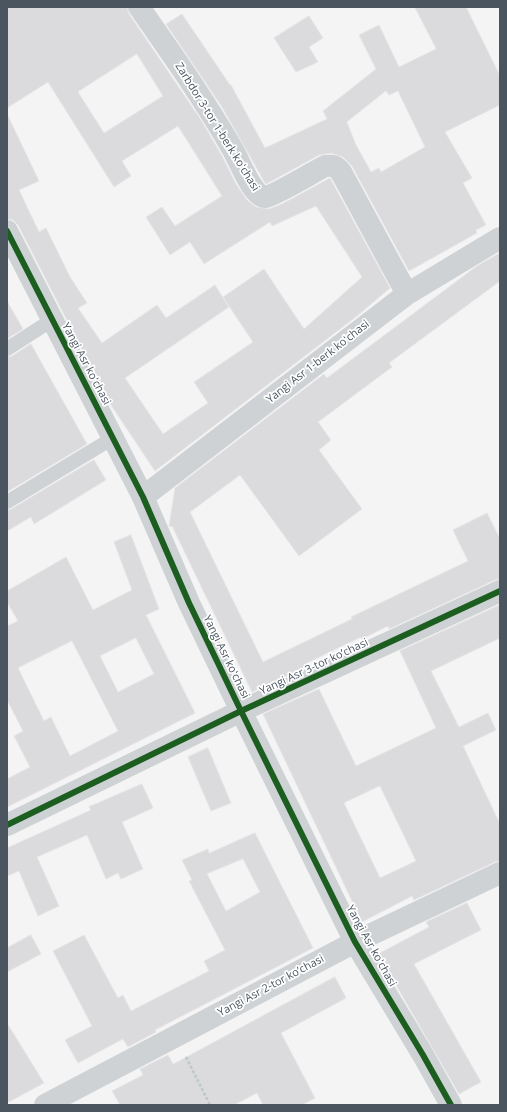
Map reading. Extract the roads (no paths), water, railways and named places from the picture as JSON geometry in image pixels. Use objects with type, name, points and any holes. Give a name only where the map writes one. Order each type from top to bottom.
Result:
[{"type":"street","name":"Zarbdor 3-tor 1-berk koʻchasi","points":[[139,7],[180,66],[233,150],[253,188],[259,195],[265,197],[275,193],[325,166],[332,165],[337,168],[341,172],[407,294]]},
{"type":"street","name":"Yangi Asr koʻchasi","points":[[7,232],[143,497],[189,603],[355,942],[423,1055],[451,1105]]},
{"type":"street","name":"Yangi Asr 1-berk koʻchasi","points":[[143,497],[407,294],[500,238]]},
{"type":"street","name":"Yangi Asr 3-tor koʼchasi","points":[[7,825],[241,711],[500,591]]},
{"type":"street","name":"Yangi Asr 2-tor koʼchasi","points":[[45,1105],[355,942],[500,873]]},
{"type":"lane","points":[[7,349],[52,320]]},
{"type":"lane","points":[[7,502],[113,438]]}]
